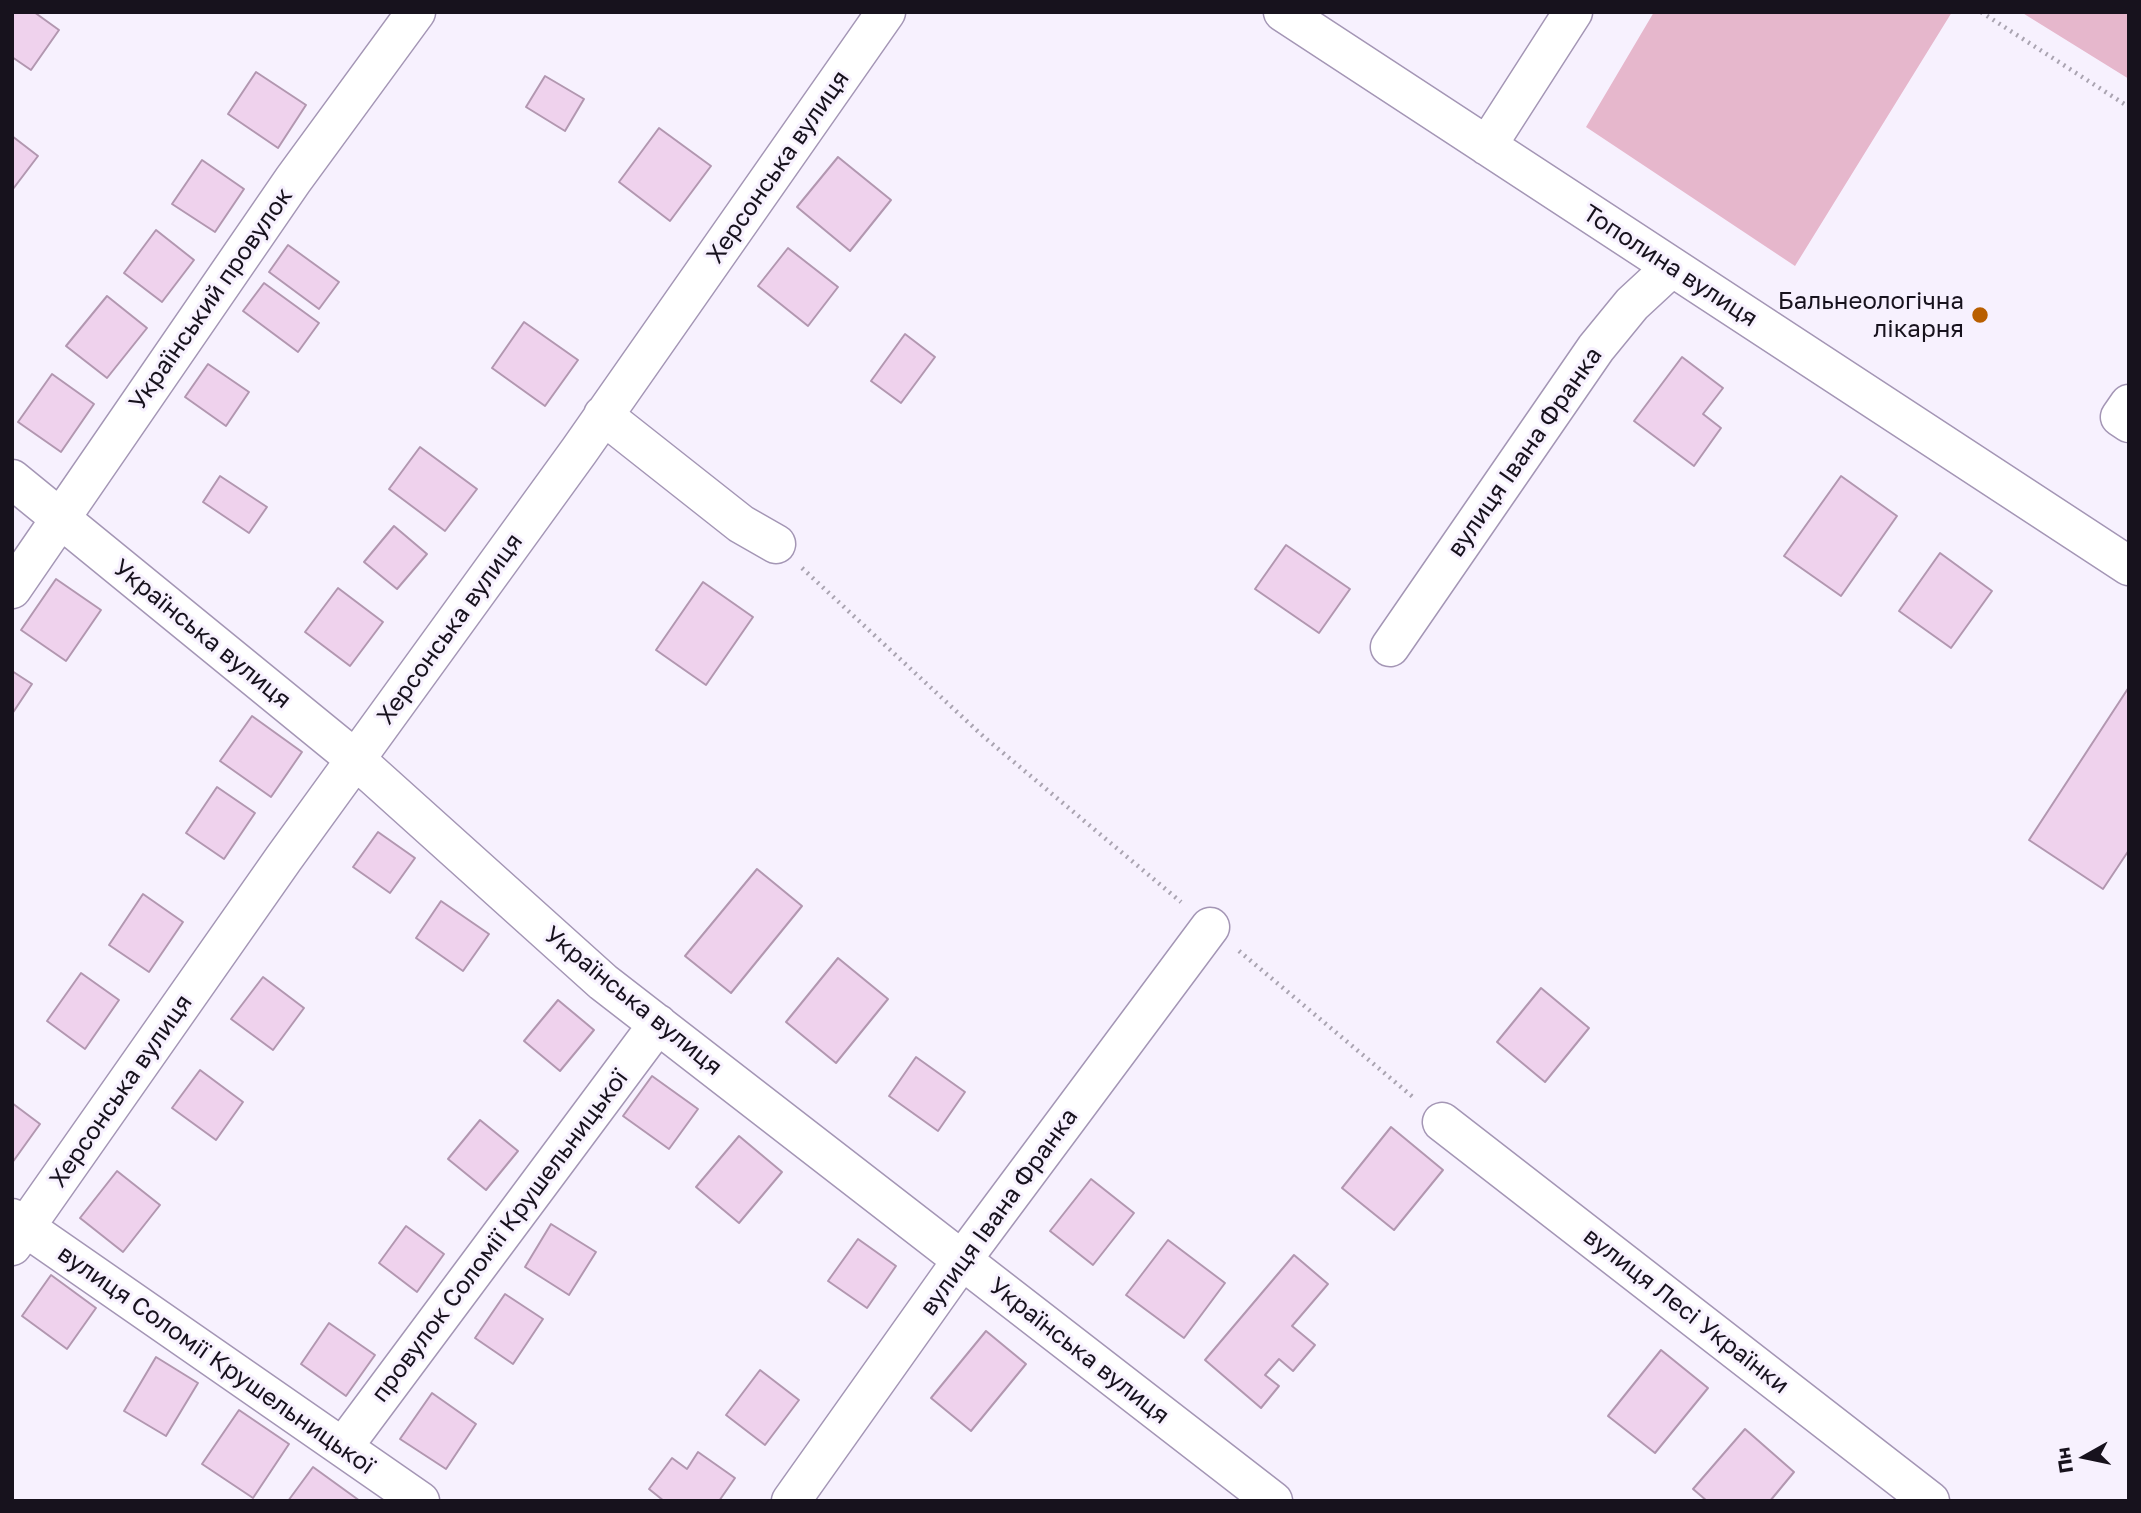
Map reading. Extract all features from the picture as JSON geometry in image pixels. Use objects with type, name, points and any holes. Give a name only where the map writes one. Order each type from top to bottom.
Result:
[{"type":"street","name":"Український провулок","points":[[12,589],[286,191],[416,12]]},
{"type":"street","name":"Херсонська вулиця","points":[[17,1230],[603,415],[887,12]]},
{"type":"street","name":"Тополина вулиця","points":[[1283,12],[2129,566]]},
{"type":"street","points":[[1487,146],[1573,12]]},
{"type":"street","name":"вулиця Івана Франка","points":[[1390,647],[1596,348],[1632,304],[1672,267]]},
{"type":"street","points":[[2129,404],[2120,417],[2129,423]]},
{"type":"street","points":[[603,415],[741,524],[776,544]]},
{"type":"street","name":"Українська вулиця","points":[[12,479],[355,759],[603,982],[1273,1501]]},
{"type":"street","name":"вулиця Івана Франка","points":[[791,1501],[962,1260],[1210,927]]},
{"type":"street","name":"провулок Соломії Крушельницької","points":[[343,1447],[658,1024]]},
{"type":"street","name":"вулиця Лесі Українки","points":[[1442,1122],[1930,1501]]},
{"type":"street","name":"вулиця Соломії Крушельницької","points":[[17,1230],[420,1501]]},
{"type":"path","points":[[1981,12],[2129,107]]},
{"type":"path","points":[[776,544],[984,737],[1442,1122]]},
{"type":"shaded area","points":[[1654,12],[1952,12],[1795,266],[1586,127]]},
{"type":"shaded area","points":[[2021,12],[2129,12],[2129,79]]},
{"type":"building","points":[[12,12],[34,12],[59,30],[31,70],[12,57]]},
{"type":"building","points":[[256,72],[306,105],[278,148],[228,114]]},
{"type":"building","points":[[545,76],[584,99],[565,131],[526,107]]},
{"type":"building","points":[[659,128],[711,166],[670,221],[619,182]]},
{"type":"building","points":[[12,136],[38,156],[13,189],[12,188]]},
{"type":"building","points":[[838,157],[891,200],[850,251],[797,207]]},
{"type":"building","points":[[202,160],[244,189],[215,232],[172,204]]},
{"type":"building","points":[[156,230],[194,260],[162,302],[124,273]]},
{"type":"building","points":[[288,245],[339,282],[319,309],[269,272]]},
{"type":"building","points":[[788,248],[838,287],[808,326],[758,286]]},
{"type":"building","points":[[264,283],[319,323],[298,352],[243,311]]},
{"type":"building","points":[[107,296],[147,328],[107,378],[66,346]]},
{"type":"building","points":[[524,322],[578,360],[545,406],[492,368]]},
{"type":"building","points":[[905,334],[935,357],[901,403],[871,381]]},
{"type":"building","points":[[1682,357],[1723,388],[1703,414],[1721,428],[1694,466],[1634,421]]},
{"type":"building","points":[[208,364],[249,392],[226,426],[185,397]]},
{"type":"building","points":[[52,374],[94,404],[61,452],[18,422]]},
{"type":"building","points":[[420,447],[477,489],[445,531],[389,489]]},
{"type":"building","points":[[220,476],[267,507],[249,533],[203,502]]},
{"type":"building","points":[[1841,476],[1897,516],[1841,596],[1784,556]]},
{"type":"building","points":[[394,526],[427,554],[397,589],[364,562]]},
{"type":"building","points":[[1286,545],[1350,589],[1319,633],[1255,589]]},
{"type":"building","points":[[1940,553],[1992,591],[1951,648],[1899,611]]},
{"type":"building","points":[[56,579],[101,610],[66,661],[21,630]]},
{"type":"building","points":[[703,582],[753,617],[706,685],[656,650]]},
{"type":"building","points":[[338,588],[383,622],[350,666],[305,632]]},
{"type":"building","points":[[12,671],[32,684],[12,714]]},
{"type":"building","points":[[2129,687],[2129,850],[2103,889],[2029,840]]},
{"type":"building","points":[[252,716],[302,752],[271,797],[220,761]]},
{"type":"building","points":[[217,787],[255,813],[224,859],[186,833]]},
{"type":"building","points":[[378,832],[415,858],[390,893],[353,867]]},
{"type":"building","points":[[757,869],[802,906],[731,993],[685,956]]},
{"type":"building","points":[[143,894],[183,922],[149,972],[109,945]]},
{"type":"building","points":[[441,901],[489,934],[463,971],[416,938]]},
{"type":"building","points":[[838,958],[888,999],[836,1063],[786,1022]]},
{"type":"building","points":[[81,973],[119,1000],[85,1049],[47,1021]]},
{"type":"building","points":[[263,977],[304,1008],[273,1050],[231,1019]]},
{"type":"building","points":[[1541,988],[1589,1028],[1545,1082],[1497,1042]]},
{"type":"building","points":[[558,1000],[594,1030],[560,1071],[524,1041]]},
{"type":"building","points":[[916,1057],[965,1092],[938,1131],[889,1096]]},
{"type":"building","points":[[200,1070],[243,1102],[216,1140],[172,1108]]},
{"type":"building","points":[[652,1076],[698,1109],[669,1149],[623,1116]]},
{"type":"building","points":[[12,1103],[40,1124],[12,1163]]},
{"type":"building","points":[[480,1120],[518,1151],[486,1190],[448,1159]]},
{"type":"building","points":[[1391,1127],[1443,1170],[1394,1230],[1342,1188]]},
{"type":"building","points":[[739,1136],[782,1172],[739,1223],[696,1187]]},
{"type":"building","points":[[117,1171],[160,1205],[123,1252],[80,1218]]},
{"type":"building","points":[[1091,1179],[1134,1213],[1093,1265],[1050,1231]]},
{"type":"building","points":[[551,1224],[596,1252],[569,1295],[525,1267]]},
{"type":"building","points":[[406,1226],[444,1254],[417,1292],[379,1263]]},
{"type":"building","points":[[858,1239],[896,1266],[867,1308],[828,1281]]},
{"type":"building","points":[[1168,1240],[1225,1283],[1184,1338],[1126,1295]]},
{"type":"building","points":[[1294,1255],[1328,1284],[1292,1326],[1315,1345],[1293,1371],[1279,1359],[1265,1375],[1279,1386],[1261,1408],[1205,1360]]},
{"type":"building","points":[[51,1275],[96,1308],[67,1349],[22,1316]]},
{"type":"building","points":[[505,1294],[543,1319],[513,1364],[475,1338]]},
{"type":"building","points":[[329,1323],[375,1355],[346,1396],[301,1364]]},
{"type":"building","points":[[986,1331],[1026,1364],[971,1431],[931,1398]]},
{"type":"building","points":[[1661,1350],[1708,1388],[1655,1453],[1608,1416]]},
{"type":"building","points":[[156,1357],[198,1383],[166,1436],[124,1411]]},
{"type":"building","points":[[760,1370],[799,1400],[765,1445],[726,1415]]},
{"type":"building","points":[[432,1393],[476,1424],[446,1469],[400,1439]]},
{"type":"building","points":[[239,1410],[289,1444],[253,1498],[202,1464]]},
{"type":"building","points":[[1745,1429],[1794,1472],[1770,1501],[1707,1501],[1693,1489]]},
{"type":"building","points":[[698,1452],[735,1478],[719,1501],[664,1501],[649,1489],[672,1458],[687,1469]]},
{"type":"building","points":[[313,1467],[360,1501],[288,1501]]},
{"type":"place","name":"Бальнеологічна лікарня","points":[[1980,315]]}]
